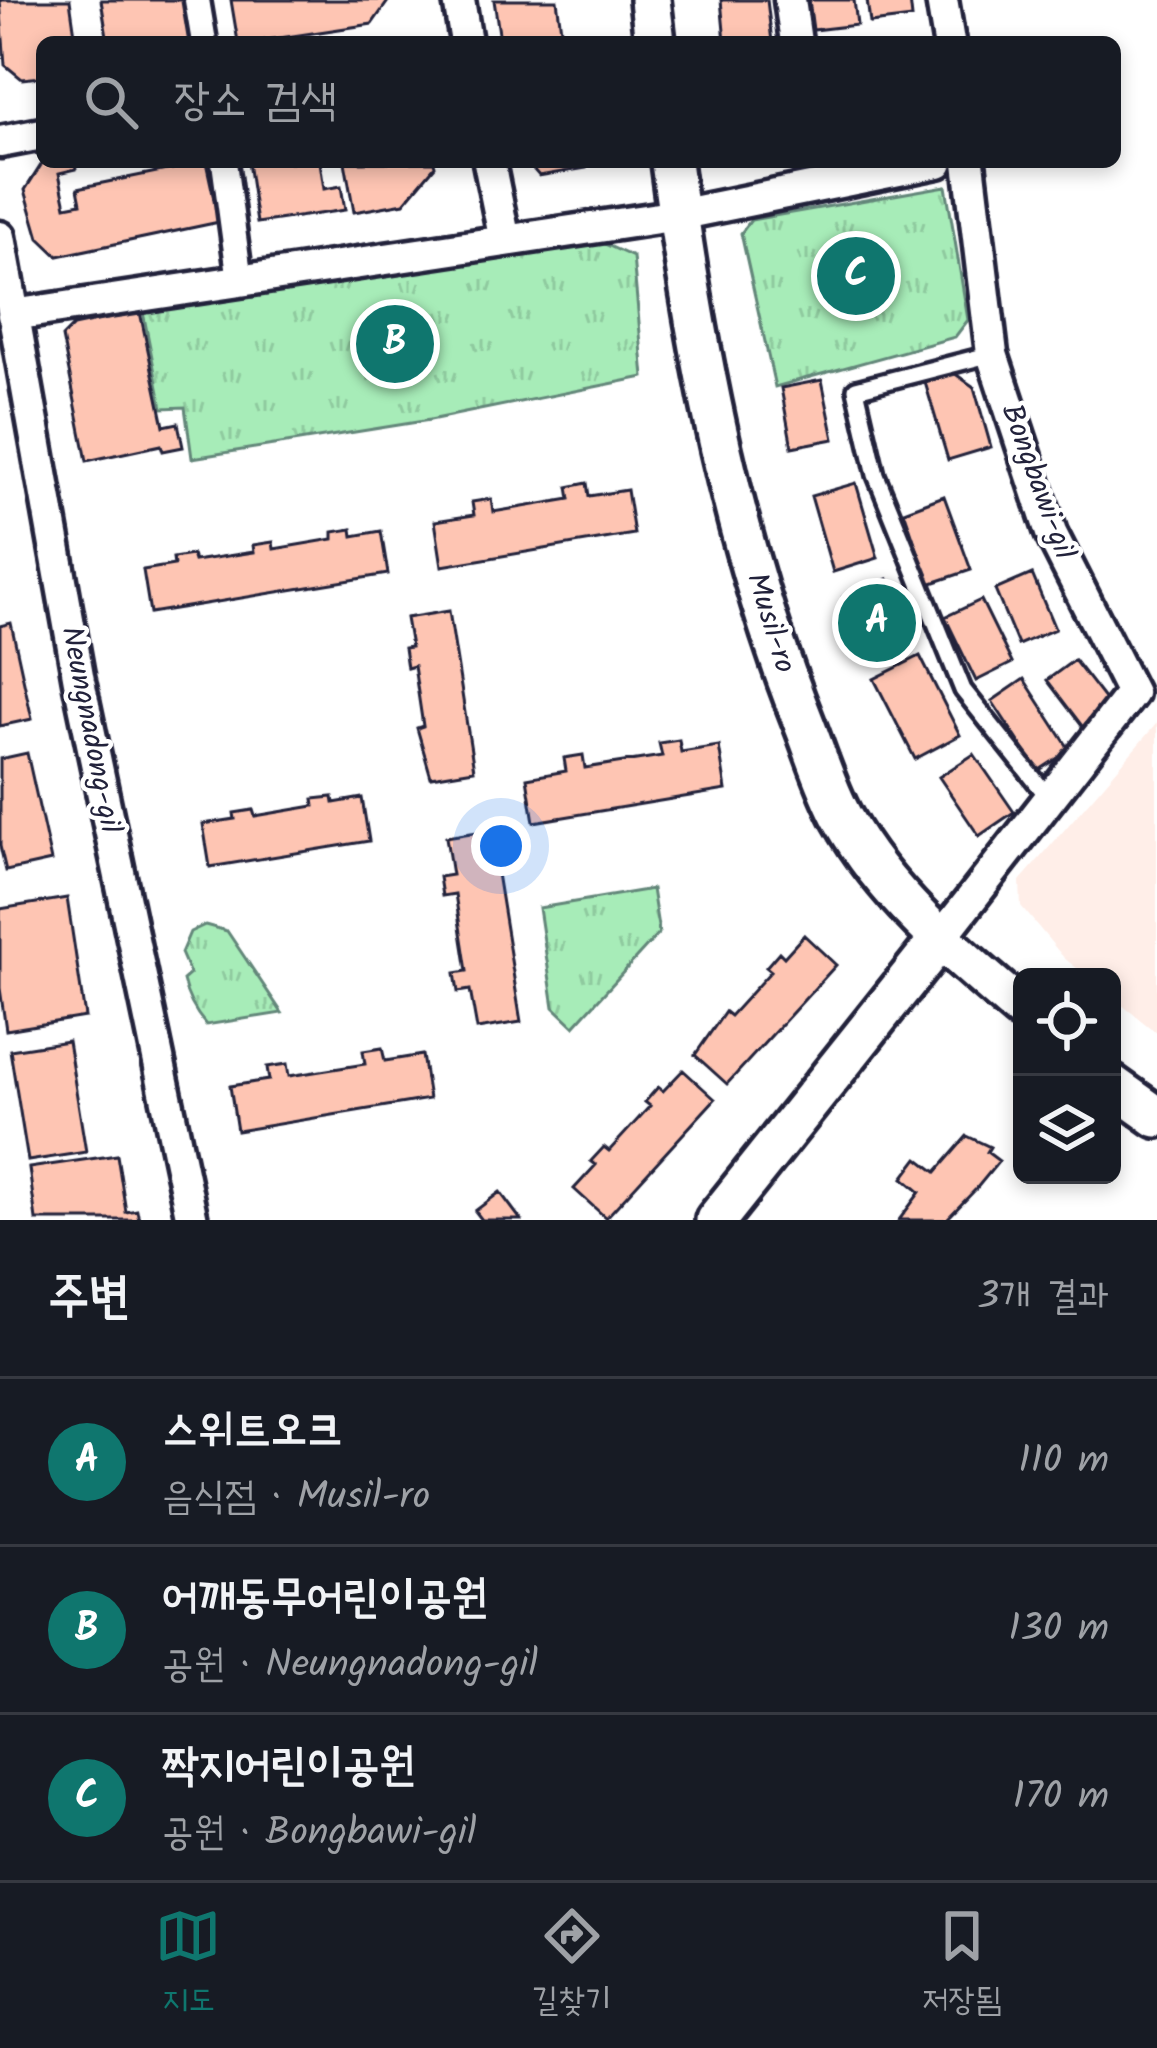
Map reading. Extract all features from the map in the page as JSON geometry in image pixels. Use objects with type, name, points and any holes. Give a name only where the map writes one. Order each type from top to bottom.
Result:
[{"type":"street","points":[[196,0],[203,36]]},
{"type":"street","points":[[459,0],[465,36]]},
{"type":"street","points":[[650,0],[654,36]]},
{"type":"street","points":[[790,0],[795,36]]},
{"type":"street","points":[[942,0],[949,36]]},
{"type":"street","points":[[0,142],[36,135]]},
{"type":"street","points":[[225,168],[240,281]]},
{"type":"street","points":[[490,168],[505,241]]},
{"type":"street","name":"Musil-ro","points":[[672,168],[715,415],[770,638],[843,820],[903,902],[1013,1002]]},
{"type":"street","points":[[13,315],[678,215],[814,174],[876,168]]},
{"type":"street","name":"Bongbawi-gil","points":[[940,939],[1132,693],[1051,533],[992,354],[970,168]]},
{"type":"street","name":"Neungnadong-gil","points":[[0,237],[83,702],[192,1220]]},
{"type":"street","points":[[716,1220],[940,939]]},
{"type":"street","points":[[1121,1091],[1157,1117]]},
{"type":"lane","points":[[992,354],[856,389],[876,475],[963,690],[1048,798]]},
{"type":"shaded area","points":[[1157,723],[1157,1033],[1121,1004],[1121,968],[1077,968],[1064,958],[1021,906],[1020,881]]},
{"type":"green space","points":[[946,186],[968,320],[955,337],[775,387],[741,233],[751,220]]},
{"type":"green space","points":[[598,241],[633,257],[644,377],[430,420],[192,458],[185,407],[162,408],[143,312]]},
{"type":"green space","points":[[652,889],[659,933],[574,1026],[554,1007],[539,908]]},
{"type":"green space","points":[[205,925],[227,931],[282,1013],[206,1025],[187,993],[183,980],[190,974],[181,953],[190,932]]},
{"type":"building","points":[[0,0],[70,0],[75,36],[36,36],[36,78],[22,79],[5,65]]},
{"type":"building","points":[[101,0],[185,0],[191,36],[107,36]]},
{"type":"building","points":[[231,0],[389,0],[372,24],[293,36],[237,36]]},
{"type":"building","points":[[494,0],[557,0],[561,30],[499,36]]},
{"type":"building","points":[[721,0],[767,0],[771,36],[724,36]]},
{"type":"building","points":[[809,0],[854,0],[857,25],[813,30]]},
{"type":"building","points":[[867,0],[910,0],[912,18],[870,23]]},
{"type":"building","points":[[39,168],[76,168],[59,173],[66,206],[81,203],[78,188],[176,168],[207,168],[219,222],[58,256],[39,238],[25,190]]},
{"type":"building","points":[[249,168],[321,168],[324,189],[341,186],[345,210],[257,223]]},
{"type":"building","points":[[346,168],[433,168],[404,203],[354,212]]},
{"type":"building","points":[[532,168],[586,168],[539,176]]},
{"type":"building","points":[[140,312],[164,426],[178,423],[183,447],[163,451],[161,445],[87,461],[62,337],[73,326]]},
{"type":"building","points":[[951,371],[974,387],[991,447],[948,460],[924,379]]},
{"type":"building","points":[[822,380],[834,439],[792,447],[781,388]]},
{"type":"building","points":[[587,483],[589,496],[627,490],[634,534],[442,566],[435,521],[474,515],[472,502],[491,499],[493,512],[570,499],[568,487]]},
{"type":"building","points":[[856,483],[878,558],[833,572],[811,496]]},
{"type":"building","points":[[944,496],[971,570],[929,584],[904,511]]},
{"type":"building","points":[[352,529],[353,536],[381,531],[388,574],[150,613],[143,570],[174,565],[173,558],[192,555],[194,561],[254,552],[253,545],[273,542],[274,549],[333,539],[333,532]]},
{"type":"building","points":[[1032,574],[1055,629],[1018,645],[995,590]]},
{"type":"building","points":[[888,579],[914,644],[868,662],[843,597]]},
{"type":"building","points":[[981,600],[1012,663],[976,681],[945,617]]},
{"type":"building","points":[[449,611],[474,770],[431,777],[417,728],[423,726],[414,666],[407,668],[404,648],[411,647],[406,618]]},
{"type":"building","points":[[11,623],[32,719],[0,726],[0,626]]},
{"type":"building","points":[[920,656],[960,735],[915,759],[874,679]]},
{"type":"building","points":[[1074,660],[1105,700],[1104,722],[1088,734],[1047,680]]},
{"type":"building","points":[[1024,679],[1070,750],[1038,771],[992,701]]},
{"type":"building","points":[[679,740],[681,752],[719,746],[726,790],[534,822],[527,778],[566,771],[564,758],[583,755],[585,768],[662,756],[659,743]]},
{"type":"building","points":[[27,753],[51,861],[6,871],[0,846],[0,759]]},
{"type":"building","points":[[974,754],[1014,812],[979,836],[939,777]]},
{"type":"building","points":[[333,797],[334,803],[362,798],[369,841],[210,867],[203,824],[235,819],[234,813],[253,810],[255,816],[314,806],[313,799]]},
{"type":"building","points":[[490,830],[521,1022],[477,1029],[470,990],[458,992],[455,973],[467,971],[455,894],[442,896],[439,877],[452,875],[446,837]]},
{"type":"building","points":[[67,898],[85,1017],[6,1030],[0,988],[0,909]]},
{"type":"building","points":[[804,935],[836,965],[727,1084],[695,1055],[725,1012],[730,1016],[771,971],[766,967],[779,952],[784,957]]},
{"type":"building","points":[[68,1041],[86,1152],[28,1161],[10,1050]]},
{"type":"building","points":[[382,1048],[385,1061],[422,1055],[429,1099],[237,1131],[230,1086],[269,1080],[267,1067],[287,1064],[289,1076],[365,1064],[363,1051]]},
{"type":"building","points":[[683,1070],[715,1099],[606,1218],[574,1189],[596,1165],[591,1161],[604,1147],[609,1151],[650,1106],[645,1102],[658,1087],[663,1091]]},
{"type":"building","points":[[967,1136],[990,1147],[987,1152],[999,1161],[946,1220],[899,1220],[920,1192],[903,1178],[918,1158],[936,1172]]},
{"type":"building","points":[[117,1155],[126,1212],[137,1210],[139,1220],[36,1220],[29,1168]]},
{"type":"building","points":[[500,1192],[521,1220],[482,1220],[475,1211]]},
{"type":"place","name":"짝지어린이공원","points":[[856,276]]},
{"type":"place","name":"어깨동무어린이공원","points":[[395,344]]},
{"type":"place","name":"스위트오크","points":[[877,623]]}]
